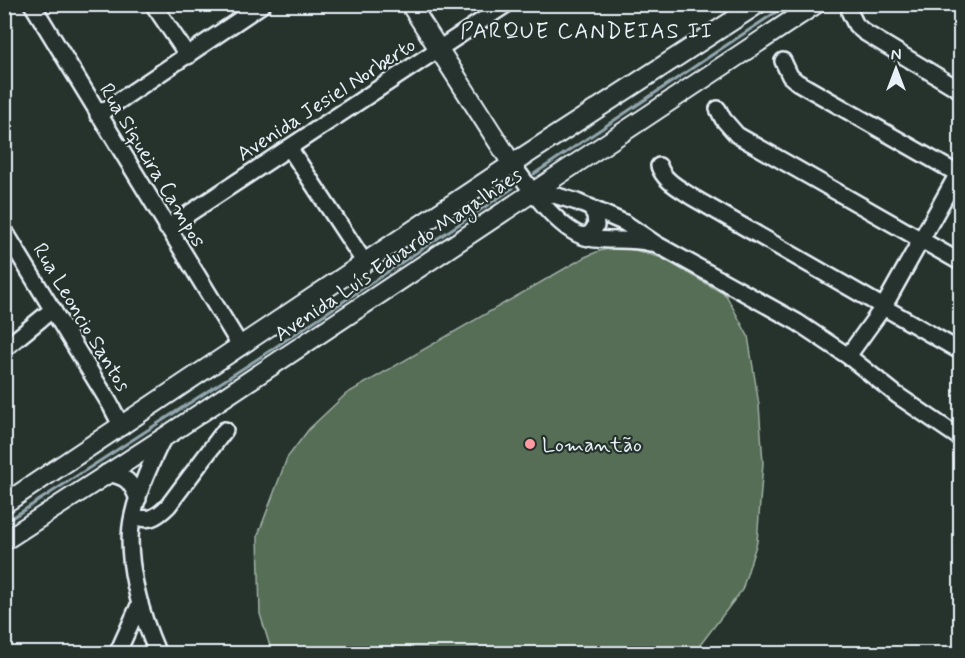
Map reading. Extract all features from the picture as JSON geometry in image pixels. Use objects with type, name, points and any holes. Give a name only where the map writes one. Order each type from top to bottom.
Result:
[{"type":"main road","points":[[410,4],[512,164]]},
{"type":"main road","name":"Avenida Luís Eduardo Magalhães","points":[[4,504],[512,164],[758,4]]},
{"type":"main road","name":"Avenida Luís Eduardo Magalhães","points":[[4,541],[535,194],[816,4]]},
{"type":"street","name":"Rua Siqueira Campos","points":[[32,4],[241,346]]},
{"type":"street","points":[[153,4],[188,56]]},
{"type":"street","points":[[98,115],[263,4]]},
{"type":"street","name":"Avenida Jesiel Norberto","points":[[167,228],[507,4]]},
{"type":"street","points":[[850,13],[856,25],[864,32],[960,90]]},
{"type":"street","points":[[783,62],[790,76],[797,82],[960,173],[884,306],[848,356]]},
{"type":"street","points":[[718,109],[723,119],[738,135],[960,262]]},
{"type":"street","points":[[290,149],[365,262]]},
{"type":"street","points":[[512,164],[555,216],[582,236],[656,244]]},
{"type":"street","points":[[659,166],[661,174],[670,183],[692,197],[960,351]]},
{"type":"street","points":[[535,194],[551,194],[590,207],[625,223],[656,244],[797,322],[848,356],[897,395],[960,438]]},
{"type":"street","points":[[582,236],[590,234],[597,226],[595,215],[590,207]]},
{"type":"street","name":"Rua Leoncio Santos","points":[[4,230],[122,427]]},
{"type":"street","points":[[4,349],[53,309]]},
{"type":"street","points":[[133,515],[142,520],[158,516],[225,430]]},
{"type":"street","points":[[158,654],[141,603],[130,556],[133,515],[143,481],[163,438]]},
{"type":"street","points":[[106,473],[125,478],[132,483],[138,499]]},
{"type":"street","points":[[117,654],[141,603]]},
{"type":"green space","name":"Lomantão","points":[[617,247],[662,258],[726,295],[748,336],[759,405],[763,463],[757,542],[742,590],[694,653],[272,653],[260,614],[258,535],[287,458],[309,429],[346,394],[585,257]]},
{"type":"waterway","points":[[534,174],[788,4]]},
{"type":"waterway","points":[[4,523],[259,358],[513,188]]},
{"type":"place","name":"Lomantão","points":[[530,444]]},
{"type":"district","name":"PARQUE CANDEIAS II","points":[[587,30]]}]
